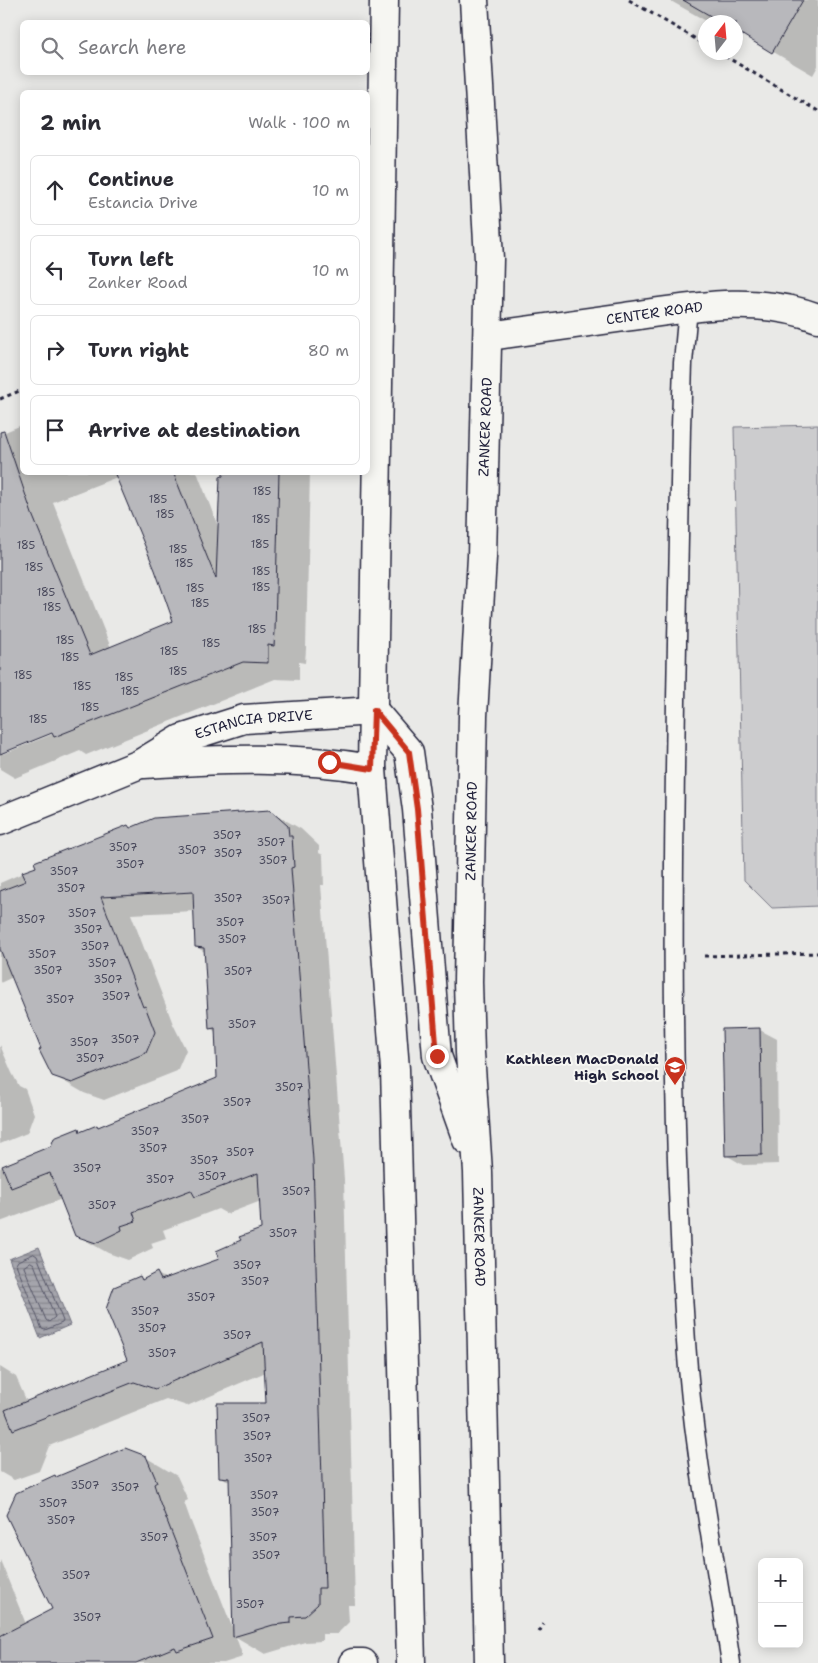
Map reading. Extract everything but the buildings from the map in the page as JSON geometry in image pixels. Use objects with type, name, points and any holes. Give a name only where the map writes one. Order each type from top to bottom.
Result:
[{"type":"main road","points":[[384,0],[372,769],[394,1069],[411,1663]]},
{"type":"main road","name":"ZANKER ROAD","points":[[474,0],[489,259],[469,901],[470,1053],[478,1172],[489,1663]]},
{"type":"main road","name":"CENTER ROAD","points":[[488,336],[688,308],[750,304],[777,306],[800,311],[818,318]]},
{"type":"main road","points":[[374,710],[409,752],[417,809],[437,1056],[478,1172]]},
{"type":"main road","name":"ESTANCIA DRIVE","points":[[0,821],[140,764],[180,739],[244,719],[374,710]]},
{"type":"main road","name":"ESTANCIA DRIVE","points":[[140,764],[237,758],[329,762],[372,769]]},
{"type":"main road","points":[[353,1663],[363,1663]]},
{"type":"lane","points":[[688,308],[683,363],[681,427],[672,958],[680,1232],[692,1400],[731,1663],[718,1663]]},
{"type":"path","points":[[629,0],[698,40]]},
{"type":"path","points":[[732,60],[818,111]]},
{"type":"path","points":[[0,399],[20,391]]},
{"type":"path","points":[[704,956],[818,953]]},
{"type":"path","points":[[538,1632],[544,1624]]},
{"type":"shaded area","points":[[818,425],[818,906],[772,908],[744,880],[734,427]]},
{"type":"water","points":[[39,1247],[70,1325],[40,1338],[9,1259]]},
{"type":"place","name":"Kathleen MacDonald High School","points":[[675,1086]]},
{"type":"route","points":[[329,762],[372,769],[374,710],[409,752],[417,809],[437,1056]]}]
